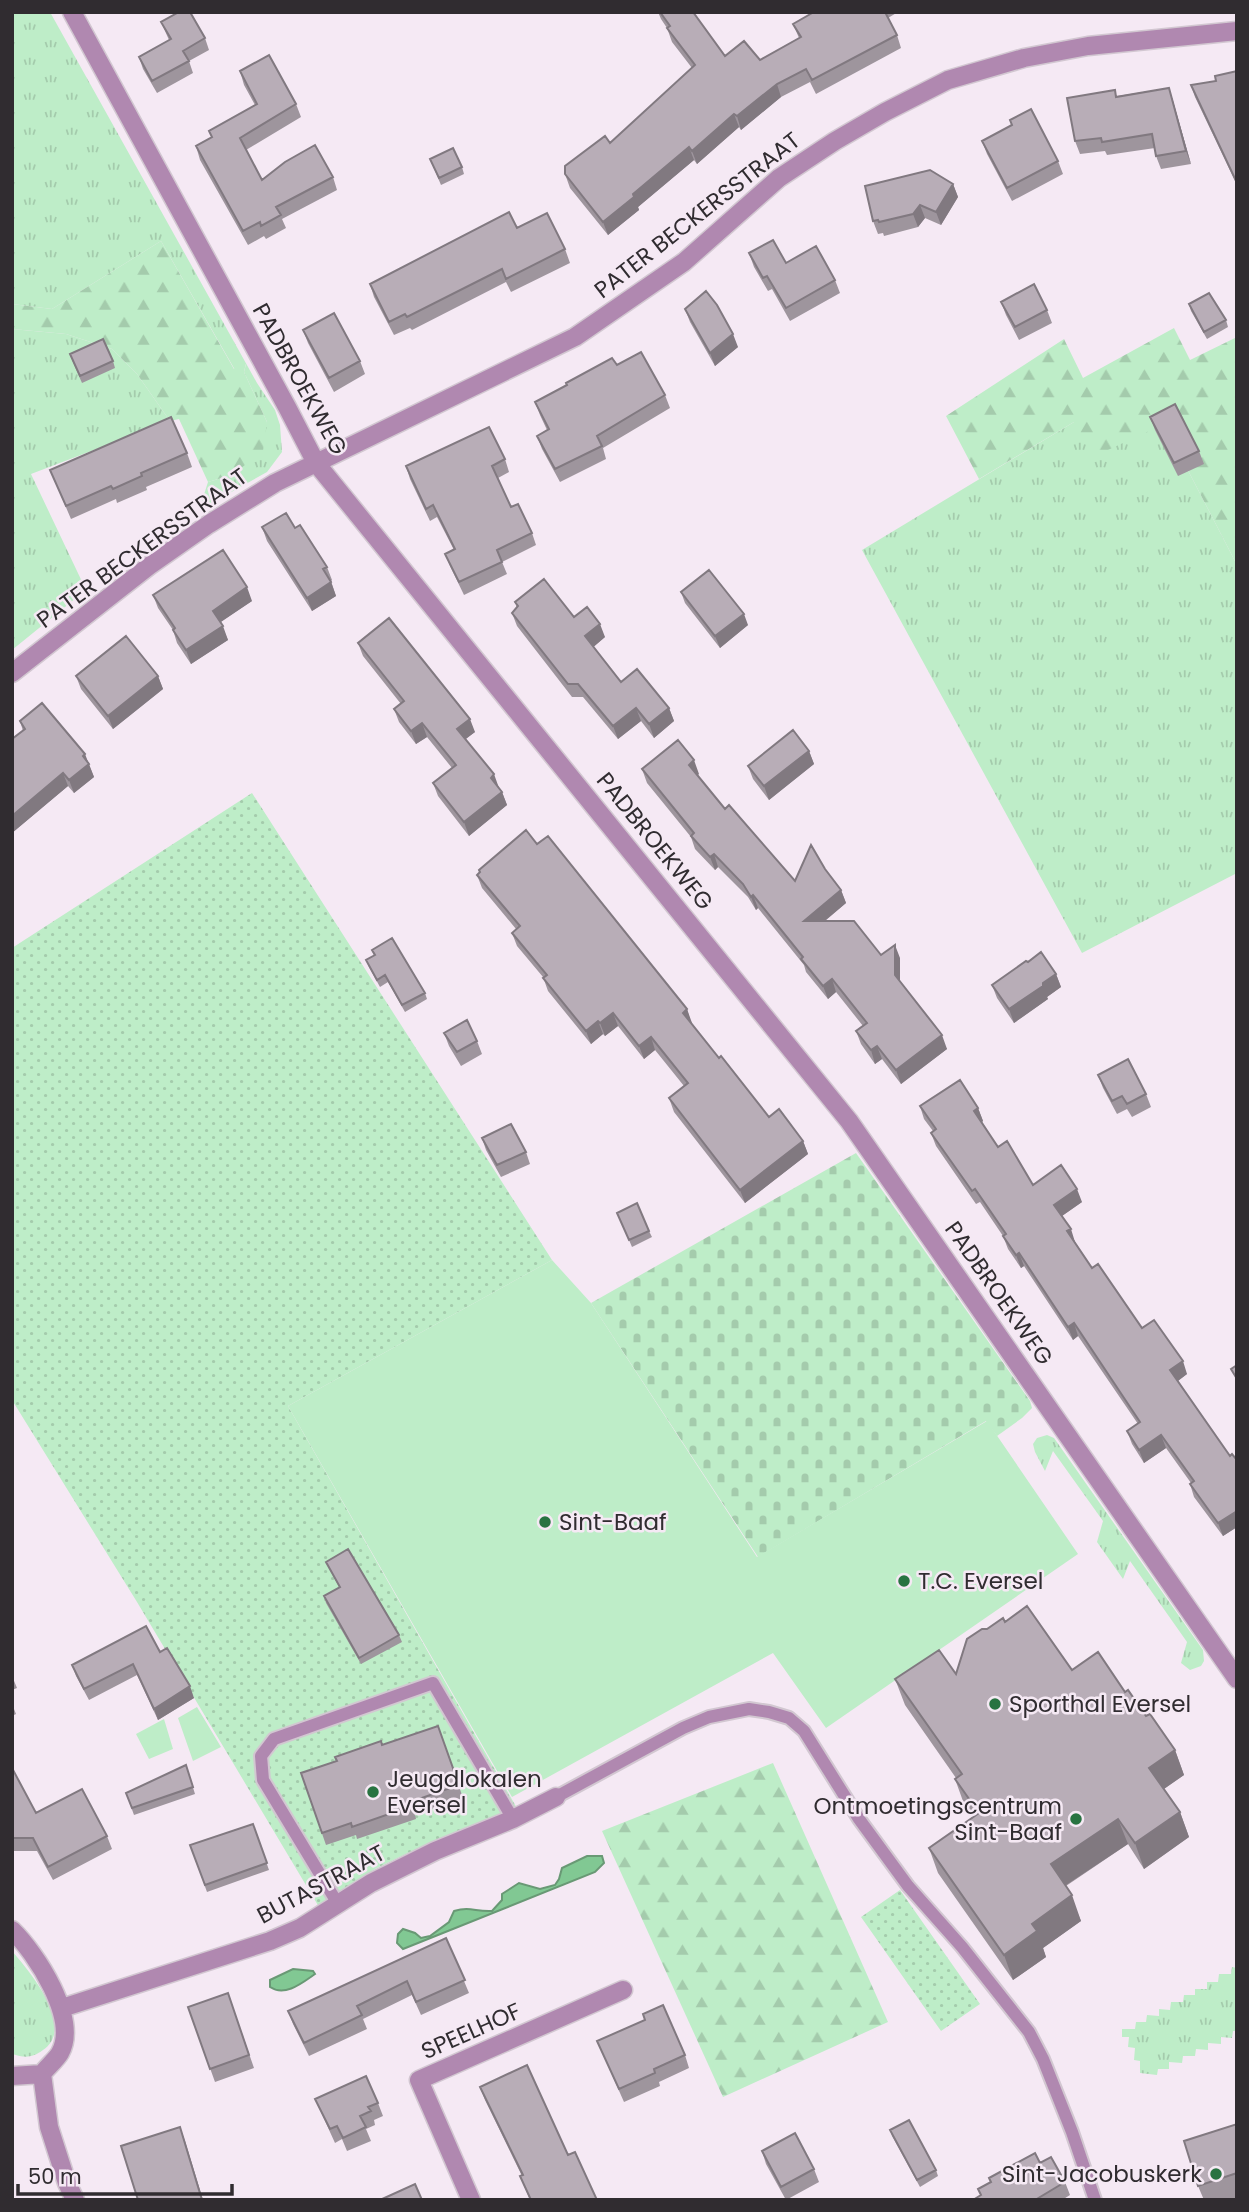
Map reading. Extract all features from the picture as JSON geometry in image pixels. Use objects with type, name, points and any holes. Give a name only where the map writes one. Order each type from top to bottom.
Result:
[{"type":"street","name":"PADBROEKWEG","points":[[72,12],[316,463],[849,1121],[1237,1679]]},
{"type":"street","name":"PATER BECKERSSTRAAT","points":[[12,673],[149,566],[209,524],[275,483],[575,337],[684,262],[779,178],[835,141],[948,80],[1024,58],[1088,46],[1237,31]]},
{"type":"street","name":"BUTASTRAAT","points":[[62,2008],[270,1941],[300,1928],[371,1883],[556,1797]]},
{"type":"street","points":[[12,1930],[41,1966],[62,2008],[64,2030],[61,2052],[42,2074],[12,2076]]},
{"type":"street","name":"SPEELHOF","points":[[471,2200],[419,2080],[623,1990]]},
{"type":"street","points":[[42,2074],[48,2127],[75,2200]]},
{"type":"lane","points":[[338,1904],[262,1780],[261,1756],[274,1739],[433,1684],[513,1819]]},
{"type":"lane","points":[[556,1797],[683,1728],[709,1717],[749,1709],[789,1718],[804,1731],[859,1819],[908,1886],[962,1947],[1029,2032],[1043,2059],[1072,2132],[1095,2200]]},
{"type":"green space","points":[[12,12],[50,12],[257,383],[275,410],[280,425],[282,452],[267,472],[199,510],[208,482],[232,475],[267,422],[244,372],[246,364],[235,370],[161,241],[52,309],[12,304]]},
{"type":"green space","points":[[161,241],[234,369],[246,363],[244,372],[267,422],[263,451],[232,475],[208,482],[179,419],[170,421],[137,374],[112,349],[66,334],[12,329],[12,304],[52,309]]},
{"type":"green space","points":[[1174,328],[1190,360],[1237,337],[1237,565],[1164,424],[1095,456],[1074,422],[979,479],[946,416],[1064,339],[1083,378]]},
{"type":"green space","points":[[12,329],[66,334],[112,349],[137,374],[170,421],[31,474],[86,590],[12,650]]},
{"type":"green space","points":[[1074,422],[1164,424],[1237,565],[1237,873],[1082,953],[862,550]]},
{"type":"green space","points":[[252,793],[552,1260],[288,1406],[518,1810],[408,1853],[375,1869],[319,1907],[137,1602],[12,1400],[12,948]]},
{"type":"green space","points":[[856,1153],[1030,1401],[1032,1408],[997,1436],[986,1421],[758,1557],[591,1303]]},
{"type":"green space","name":"Sint-Baaf","points":[[552,1260],[591,1303],[757,1557],[987,1421],[1078,1554],[826,1728],[773,1653],[512,1797],[288,1406]]},
{"type":"green space","points":[[1047,1435],[1054,1438],[1203,1650],[1204,1661],[1201,1666],[1190,1670],[1181,1663],[1187,1642],[1130,1561],[1123,1579],[1097,1542],[1103,1521],[1053,1451],[1045,1471],[1033,1444],[1037,1438]]},
{"type":"green space","points":[[197,1707],[221,1747],[193,1761],[178,1718]]},
{"type":"green space","points":[[164,1719],[173,1749],[149,1759],[136,1734]]},
{"type":"green space","points":[[773,1763],[888,2022],[723,2097],[602,1831]]},
{"type":"green space","points":[[900,1890],[980,2004],[941,2031],[861,1917]]},
{"type":"green space","points":[[12,1951],[38,1985],[53,2014],[55,2028],[52,2040],[43,2050],[28,2057],[12,2054]]},
{"type":"green space","points":[[1232,1967],[1237,1968],[1237,2031],[1233,2031],[1232,2038],[1221,2037],[1221,2044],[1208,2043],[1208,2050],[1196,2049],[1195,2056],[1183,2056],[1182,2063],[1169,2062],[1169,2069],[1158,2069],[1157,2075],[1140,2073],[1140,2061],[1134,2060],[1135,2048],[1128,2047],[1129,2037],[1122,2037],[1122,2029],[1135,2029],[1136,2022],[1146,2022],[1147,2015],[1159,2016],[1159,2009],[1170,2010],[1171,2002],[1183,2002],[1184,1995],[1195,1995],[1195,1989],[1207,1989],[1207,1982],[1218,1982],[1219,1974],[1231,1974]]},
{"type":"shaded area","points":[[587,1856],[602,1856],[604,1863],[595,1872],[403,1949],[397,1943],[398,1934],[403,1929],[421,1938],[430,1936],[449,1922],[454,1911],[492,1911],[502,1900],[502,1894],[519,1883],[540,1889],[555,1885],[562,1868]]},
{"type":"shaded area","points":[[293,1969],[313,1971],[315,1974],[287,1990],[270,1987],[270,1980]]},
{"type":"building","points":[[179,12],[190,12],[205,38],[183,51],[189,61],[152,81],[139,57],[171,39],[161,22]]},
{"type":"building","points":[[660,12],[693,12],[725,56],[744,41],[760,60],[801,37],[793,24],[814,12],[885,12],[897,35],[812,80],[806,69],[777,84],[737,116],[734,114],[692,151],[689,147],[603,222],[565,174],[565,166],[605,136],[610,143],[695,65],[667,28],[670,26]]},
{"type":"building","points":[[269,55],[296,104],[240,138],[262,180],[285,162],[315,145],[333,177],[276,207],[281,215],[261,226],[260,222],[243,231],[196,146],[212,137],[209,131],[257,104],[240,71]]},
{"type":"building","points":[[1237,71],[1237,183],[1191,85],[1216,81],[1215,76]]},
{"type":"building","points":[[1169,88],[1186,151],[1156,156],[1152,134],[1102,142],[1101,138],[1075,141],[1067,98],[1115,90],[1116,97]]},
{"type":"building","points":[[1031,109],[1058,161],[1007,188],[982,141],[1012,125],[1010,120]]},
{"type":"building","points":[[453,148],[462,167],[439,178],[430,159]]},
{"type":"building","points":[[930,170],[953,184],[936,212],[920,205],[913,214],[873,221],[865,186]]},
{"type":"building","points":[[509,212],[517,228],[547,213],[565,249],[506,279],[502,269],[407,317],[405,314],[389,322],[370,284]]},
{"type":"building","points":[[773,240],[786,263],[816,246],[835,280],[786,308],[767,276],[763,278],[749,253]]},
{"type":"building","points":[[1034,284],[1047,310],[1015,327],[1001,302]]},
{"type":"building","points":[[706,291],[733,334],[710,353],[685,309]]},
{"type":"building","points":[[1209,293],[1226,320],[1204,332],[1189,304]]},
{"type":"building","points":[[334,313],[360,361],[329,378],[303,330]]},
{"type":"building","points":[[103,339],[113,361],[80,376],[70,354]]},
{"type":"building","points":[[641,352],[665,395],[597,436],[602,446],[555,469],[537,436],[549,429],[535,402],[612,358],[617,365]]},
{"type":"building","points":[[1175,404],[1199,451],[1174,463],[1150,417]]},
{"type":"building","points":[[171,417],[187,453],[141,473],[142,476],[113,489],[111,486],[66,506],[50,470]]},
{"type":"building","points":[[489,427],[505,459],[492,466],[511,507],[518,504],[532,533],[497,550],[502,562],[459,582],[445,554],[455,549],[433,505],[426,509],[406,466]]},
{"type":"building","points":[[286,513],[295,528],[300,525],[327,567],[323,569],[331,582],[307,598],[262,527]]},
{"type":"building","points":[[223,550],[247,587],[213,611],[223,626],[186,650],[153,595]]},
{"type":"building","points":[[709,570],[744,614],[715,636],[681,592]]},
{"type":"building","points":[[544,579],[574,617],[587,607],[600,624],[585,636],[621,682],[637,669],[669,708],[649,724],[636,708],[613,726],[578,684],[568,684],[512,613],[518,606],[515,602]]},
{"type":"building","points":[[389,618],[470,719],[457,729],[494,774],[491,778],[502,792],[464,822],[433,783],[456,765],[422,723],[411,731],[394,709],[404,701],[358,643]]},
{"type":"building","points":[[126,636],[158,676],[108,716],[76,676]]},
{"type":"building","points":[[42,703],[85,754],[83,756],[89,764],[69,780],[63,773],[12,816],[12,739],[25,729],[20,721]]},
{"type":"building","points":[[793,730],[809,751],[764,786],[748,766]]},
{"type":"building","points":[[678,740],[694,760],[689,765],[725,809],[729,805],[795,881],[811,845],[841,890],[804,921],[854,921],[881,955],[895,945],[895,975],[942,1035],[896,1070],[877,1046],[871,1050],[856,1031],[867,1023],[832,979],[823,986],[753,895],[751,897],[743,884],[714,854],[710,857],[691,836],[694,833],[642,769]]},
{"type":"building","points":[[526,830],[537,844],[548,836],[687,1009],[683,1013],[719,1058],[721,1056],[769,1117],[779,1109],[803,1141],[740,1190],[669,1098],[688,1083],[651,1037],[639,1046],[613,1013],[586,1031],[543,978],[547,975],[512,933],[520,926],[477,875],[479,870]]},
{"type":"building","points":[[392,938],[425,993],[402,1005],[385,975],[377,980],[366,960],[375,955],[372,950]]},
{"type":"building","points":[[1041,952],[1056,974],[1009,1009],[992,985]]},
{"type":"building","points":[[467,1020],[477,1041],[457,1052],[444,1033]]},
{"type":"building","points":[[1128,1059],[1146,1094],[1127,1104],[1122,1096],[1112,1101],[1098,1075]]},
{"type":"building","points":[[960,1080],[978,1108],[974,1111],[998,1147],[1007,1141],[1033,1185],[1061,1165],[1077,1189],[1054,1205],[1071,1229],[1067,1231],[1092,1268],[1098,1264],[1142,1328],[1154,1320],[1183,1361],[1170,1370],[1230,1456],[1232,1454],[1237,1460],[1237,1511],[1218,1523],[1190,1484],[1194,1481],[1161,1435],[1139,1450],[1127,1431],[1140,1422],[1074,1323],[1068,1327],[1019,1253],[1016,1255],[1003,1236],[1006,1234],[975,1189],[972,1191],[931,1133],[936,1129],[920,1106]]},
{"type":"building","points":[[511,1124],[526,1152],[497,1165],[482,1138]]},
{"type":"building","points":[[637,1203],[649,1231],[629,1240],[617,1213]]},
{"type":"building","points":[[1237,1365],[1237,1379],[1231,1369]]},
{"type":"building","points":[[348,1549],[399,1635],[359,1658],[324,1596],[340,1587],[326,1562]]},
{"type":"building","name":"Ontmoetingscentrum Sint-Baaf","points":[[1027,1606],[1072,1670],[1098,1652],[1125,1692],[1128,1690],[1146,1716],[1150,1714],[1175,1750],[1149,1768],[1180,1812],[1135,1843],[1118,1819],[1051,1864],[1072,1895],[1032,1924],[1037,1931],[1004,1955],[929,1848],[979,1813],[955,1779],[962,1774],[895,1679],[939,1650],[956,1674],[967,1639],[1003,1618],[1005,1622]]},
{"type":"building","points":[[146,1626],[160,1652],[167,1648],[190,1686],[154,1709],[133,1664],[84,1689],[72,1665]]},
{"type":"building","points":[[438,1726],[459,1785],[410,1802],[412,1806],[352,1827],[351,1823],[322,1833],[301,1773],[337,1761],[335,1757],[381,1741],[382,1745]]},
{"type":"building","points":[[186,1765],[193,1787],[132,1808],[126,1793]]},
{"type":"building","points":[[12,1768],[36,1813],[82,1789],[107,1836],[48,1867],[33,1838],[12,1838]]},
{"type":"building","points":[[253,1824],[267,1863],[205,1885],[190,1845]]},
{"type":"building","points":[[446,1938],[465,1980],[416,2002],[407,1981],[357,2006],[362,2015],[304,2043],[288,2011]]},
{"type":"building","points":[[228,1993],[249,2055],[210,2069],[188,2007]]},
{"type":"building","points":[[663,2005],[685,2055],[654,2069],[655,2073],[619,2089],[597,2041],[645,2020],[643,2014]]},
{"type":"building","points":[[527,2065],[568,2155],[575,2152],[597,2200],[531,2200],[520,2176],[523,2175],[480,2087]]},
{"type":"building","points":[[366,2076],[378,2103],[368,2107],[371,2111],[360,2116],[366,2127],[343,2138],[337,2126],[330,2129],[315,2099]]},
{"type":"building","points":[[909,2120],[936,2170],[917,2180],[890,2130]]},
{"type":"building","points":[[1237,2124],[1237,2173],[1198,2186],[1184,2141]]},
{"type":"building","points":[[180,2127],[202,2200],[138,2200],[121,2146]]},
{"type":"building","points":[[795,2133],[814,2169],[781,2187],[762,2151]]},
{"type":"building","points":[[1035,2153],[1040,2163],[1051,2157],[1065,2182],[1035,2200],[973,2200],[981,2195],[978,2189],[991,2182],[989,2178]]},
{"type":"building","points":[[415,2184],[422,2200],[380,2200]]},
{"type":"place","name":"Sint-Baaf","points":[[545,1522]]},
{"type":"place","name":"T.C. Eversel","points":[[904,1581]]},
{"type":"place","name":"Sporthal Eversel","points":[[995,1704]]},
{"type":"place","name":"Jeugdlokalen Eversel","points":[[373,1792]]},
{"type":"place","name":"Ontmoetingscentrum Sint-Baaf","points":[[1076,1819]]},
{"type":"place","name":"Sint-Jacobuskerk","points":[[1216,2174]]}]
